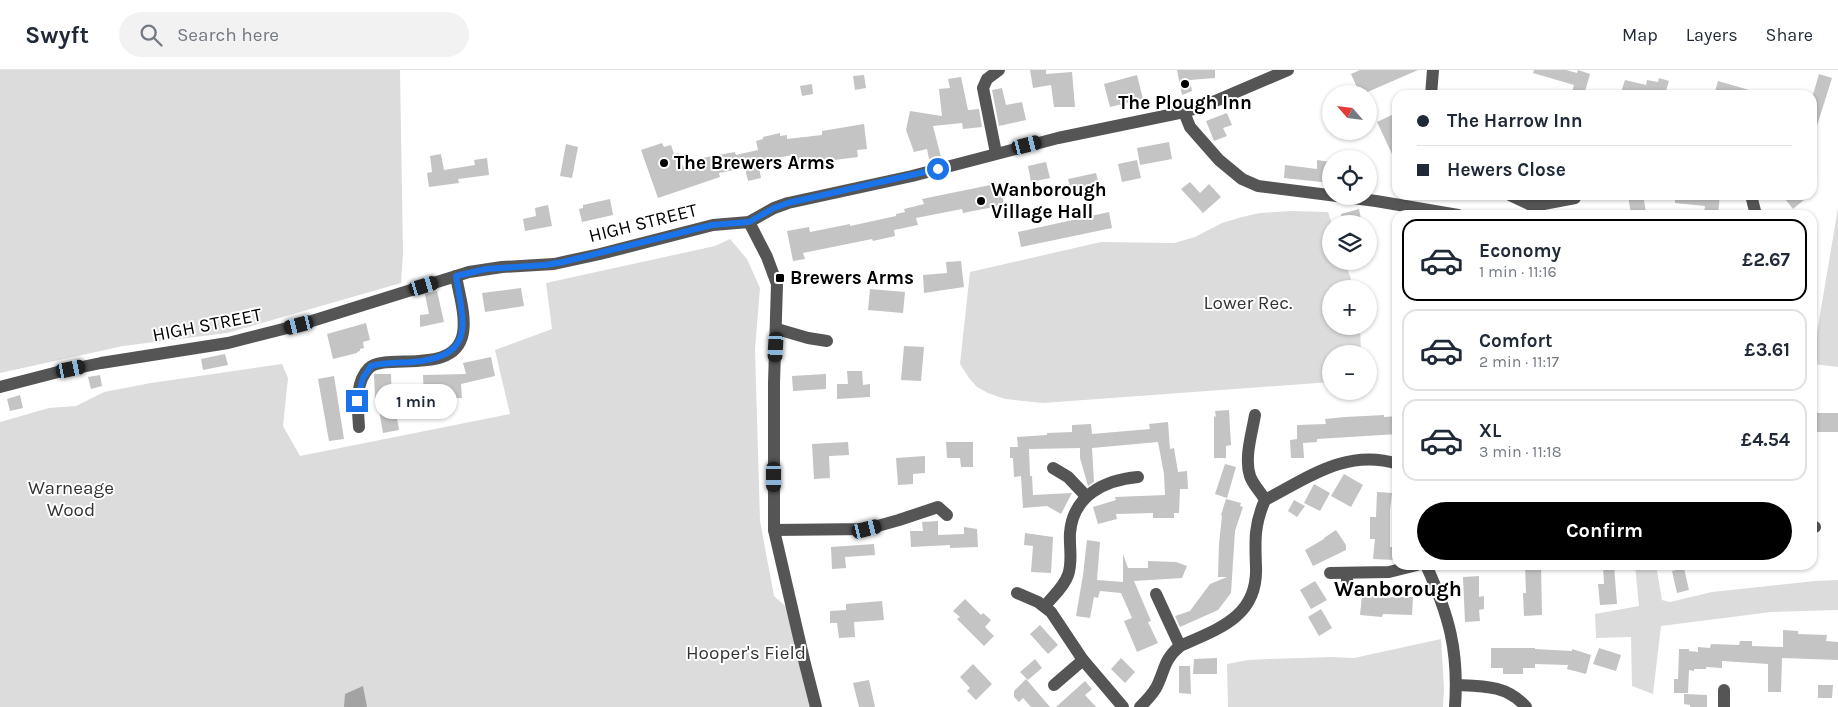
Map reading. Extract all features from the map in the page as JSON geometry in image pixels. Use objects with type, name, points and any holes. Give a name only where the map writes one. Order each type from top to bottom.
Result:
[{"type":"street","points":[[996,153],[983,88],[987,78],[999,70]]},
{"type":"street","name":"HIGH STREET","points":[[0,388],[92,365],[228,343],[299,325],[456,276],[502,266],[554,264],[712,225],[749,222],[774,208],[788,203],[912,176],[1058,138],[1184,112],[1263,75],[1288,70]]},
{"type":"street","points":[[1431,90],[1433,70]]},
{"type":"street","points":[[1184,112],[1190,127],[1219,160],[1234,174],[1250,184],[1284,191],[1376,201],[1429,210]]},
{"type":"street","points":[[1520,200],[1533,206],[1564,200]]},
{"type":"street","points":[[749,222],[777,284],[774,383],[774,530],[816,707]]},
{"type":"street","points":[[359,427],[357,401],[363,378],[371,366],[381,363],[412,362],[439,358],[452,351],[460,340],[463,334],[463,323],[456,276]]},
{"type":"street","points":[[777,329],[827,341]]},
{"type":"street","points":[[1255,416],[1248,468],[1252,481],[1265,500]]},
{"type":"street","points":[[1140,707],[1156,688],[1168,658],[1180,646],[1233,621],[1250,600],[1256,576],[1256,524],[1265,500],[1312,473],[1340,463],[1373,459],[1392,463]]},
{"type":"street","points":[[1054,468],[1068,477],[1086,496]]},
{"type":"street","points":[[1045,606],[1062,586],[1069,574],[1072,520],[1079,505],[1086,496],[1108,483],[1138,477]]},
{"type":"street","points":[[774,530],[867,529],[938,507],[947,515]]},
{"type":"street","points":[[1330,573],[1389,572],[1397,570]]},
{"type":"street","points":[[1428,570],[1441,598],[1451,631],[1456,685],[1455,707]]},
{"type":"street","points":[[1347,573],[1347,589]]},
{"type":"street","points":[[1017,593],[1045,606],[1057,620],[1083,660],[1123,707]]},
{"type":"street","points":[[1156,594],[1180,646]]},
{"type":"street","points":[[1054,685],[1083,660]]},
{"type":"street","points":[[1456,685],[1500,688],[1516,697],[1526,707]]},
{"type":"street","points":[[1724,690],[1724,707]]},
{"type":"green space","points":[[0,70],[400,70],[403,253],[401,283],[227,333],[123,346],[0,373]]},
{"type":"green space","points":[[1838,208],[1838,367],[1817,364],[1817,332]]},
{"type":"green space","name":"Lower Rec.","points":[[1291,211],[1328,212],[1329,215],[1322,215],[1322,270],[1348,270],[1351,280],[1322,280],[1322,335],[1360,335],[1361,345],[1322,345],[1322,383],[1043,403],[1005,399],[988,393],[977,387],[960,364],[970,272],[1101,242],[1174,243],[1195,237],[1222,223],[1260,213]]},
{"type":"green space","points":[[730,239],[747,259],[760,288],[755,349],[760,521],[774,596],[793,613],[816,707],[0,707],[0,422],[49,408],[76,406],[104,392],[151,383],[282,364],[288,378],[283,426],[300,456],[510,414],[495,350],[552,329],[546,283],[715,246]]},
{"type":"green space","points":[[1635,570],[1657,570],[1662,600],[1670,602],[1712,592],[1838,580],[1838,610],[1771,612],[1661,626],[1653,694],[1632,686],[1631,637],[1596,638],[1595,614],[1639,606]]},
{"type":"green space","points":[[1441,639],[1444,688],[1443,707],[1228,707],[1227,664],[1268,659],[1354,658]]},
{"type":"shaded area","points":[[363,686],[367,707],[344,707],[345,694]]},
{"type":"building","points":[[1030,70],[1046,70],[1046,74],[1072,72],[1075,107],[1054,107],[1051,85],[1033,88]]},
{"type":"building","points":[[1177,70],[1215,70],[1215,78],[1190,80],[1192,91],[1182,95]]},
{"type":"building","points":[[1360,70],[1418,70],[1378,87],[1378,85],[1356,85],[1351,74]]},
{"type":"building","points":[[1534,70],[1566,70],[1577,73],[1578,70],[1590,74],[1585,90],[1572,90],[1574,85],[1533,73]]},
{"type":"building","points":[[1819,74],[1832,78],[1817,126],[1817,90],[1814,90]]},
{"type":"building","points":[[864,75],[866,88],[855,90],[853,76]]},
{"type":"building","points":[[1137,75],[1143,99],[1110,107],[1104,84]]},
{"type":"building","points":[[961,77],[968,110],[979,109],[982,127],[963,129],[962,123],[933,126],[941,157],[929,159],[927,149],[914,152],[906,130],[910,111],[942,116],[939,89],[950,88],[948,79]]},
{"type":"building","points":[[1659,78],[1669,81],[1666,90],[1622,90],[1625,80],[1646,85],[1647,80],[1658,82]]},
{"type":"building","points":[[1718,81],[1749,90],[1715,90]]},
{"type":"building","points":[[812,84],[813,94],[802,96],[800,86]]},
{"type":"building","points":[[1002,88],[1006,105],[1022,102],[1026,120],[999,126],[992,90]]},
{"type":"building","points":[[1227,113],[1232,125],[1223,128],[1227,136],[1214,141],[1206,121]]},
{"type":"building","points":[[1392,115],[1392,154],[1378,122]]},
{"type":"building","points":[[864,124],[867,149],[857,150],[858,157],[819,162],[820,165],[794,168],[792,155],[758,162],[761,178],[748,181],[745,168],[719,173],[720,177],[658,198],[641,150],[662,143],[664,147],[671,145],[674,154],[679,153],[683,167],[703,163],[702,158],[735,152],[736,155],[758,150],[756,141],[763,139],[763,137],[780,133],[780,136],[787,135],[787,139],[822,135],[822,131]]},
{"type":"building","points":[[1169,142],[1172,159],[1140,165],[1137,148]]},
{"type":"building","points":[[566,144],[578,147],[572,178],[560,176]]},
{"type":"building","points":[[441,154],[444,170],[475,165],[474,160],[487,158],[489,175],[458,179],[459,183],[429,187],[427,173],[432,172],[430,156]]},
{"type":"building","points":[[1137,160],[1141,178],[1122,182],[1118,164]]},
{"type":"building","points":[[1317,160],[1322,161],[1322,182],[1284,178],[1285,165],[1317,169]]},
{"type":"building","points":[[1046,162],[1050,178],[1031,182],[1028,166]]},
{"type":"building","points":[[1096,173],[1100,188],[1072,194],[1068,179]]},
{"type":"building","points":[[1190,182],[1200,193],[1209,184],[1221,197],[1203,213],[1181,189]]},
{"type":"building","points":[[1000,183],[1004,205],[963,213],[962,209],[916,218],[918,225],[894,230],[895,236],[803,253],[805,259],[793,261],[787,231],[809,227],[810,232],[896,216],[896,214],[905,212],[904,209],[924,204],[922,199]]},
{"type":"building","points":[[610,199],[613,215],[582,222],[579,209],[583,208],[583,205]]},
{"type":"building","points":[[1629,200],[1644,200],[1646,210],[1630,210]]},
{"type":"building","points":[[1675,200],[1719,200],[1718,210],[1704,210],[1705,206],[1675,203]]},
{"type":"building","points":[[1786,200],[1804,200],[1793,209]]},
{"type":"building","points":[[548,205],[552,226],[525,231],[523,219],[536,216],[535,208]]},
{"type":"building","points":[[1359,209],[1360,215],[1341,215]]},
{"type":"building","points":[[1109,212],[1112,228],[1021,247],[1018,232]]},
{"type":"building","points":[[961,261],[964,287],[924,293],[923,275],[947,273],[946,262]]},
{"type":"building","points":[[521,288],[524,306],[485,312],[482,293]]},
{"type":"building","points":[[870,289],[905,292],[903,313],[868,310]]},
{"type":"building","points":[[437,291],[444,322],[420,327],[420,315],[429,314],[425,294]]},
{"type":"building","points":[[366,323],[370,340],[363,342],[364,348],[360,349],[357,353],[333,359],[327,334]]},
{"type":"building","points":[[904,346],[924,347],[921,381],[901,380]]},
{"type":"building","points":[[225,354],[228,365],[203,370],[201,359]]},
{"type":"building","points":[[491,357],[495,376],[461,384],[462,398],[424,399],[423,375],[466,374],[463,363]]},
{"type":"building","points":[[847,371],[862,371],[863,385],[870,384],[870,397],[837,399],[837,384],[848,384]]},
{"type":"building","points":[[374,374],[391,374],[392,406],[395,406],[399,430],[383,433],[377,398],[375,398]]},
{"type":"building","points":[[826,374],[826,389],[793,391],[792,376]]},
{"type":"building","points":[[100,375],[102,386],[91,389],[88,377]]},
{"type":"building","points":[[334,376],[344,439],[329,441],[318,379]]},
{"type":"building","points":[[20,395],[23,408],[10,411],[7,399]]},
{"type":"building","points":[[1229,410],[1231,445],[1226,446],[1226,458],[1214,458],[1215,411]]},
{"type":"building","points":[[1817,413],[1838,413],[1838,432],[1817,432]]},
{"type":"building","points":[[1384,415],[1384,417],[1392,416],[1392,434],[1317,439],[1317,442],[1303,443],[1304,458],[1291,458],[1290,440],[1297,439],[1297,425],[1326,424],[1325,419]]},
{"type":"building","points":[[1168,422],[1170,449],[1174,448],[1178,472],[1187,471],[1188,489],[1180,489],[1179,513],[1174,513],[1174,518],[1153,518],[1153,513],[1116,514],[1117,519],[1098,524],[1093,507],[1116,500],[1115,497],[1165,495],[1164,474],[1158,442],[1092,448],[1094,482],[1088,486],[1080,458],[1080,448],[1029,449],[1030,476],[1032,476],[1033,495],[1072,493],[1061,514],[1047,506],[1023,508],[1021,476],[1014,477],[1013,458],[1010,458],[1010,447],[1018,447],[1017,437],[1072,432],[1072,425],[1091,424],[1092,434],[1150,429],[1149,424]]},
{"type":"building","points":[[848,442],[849,455],[829,456],[830,478],[814,479],[812,444]]},
{"type":"building","points":[[946,442],[973,442],[973,467],[961,467],[960,458],[947,458]]},
{"type":"building","points":[[925,456],[925,473],[913,474],[913,484],[898,485],[896,458]]},
{"type":"building","points":[[1225,464],[1236,467],[1227,498],[1215,494]]},
{"type":"building","points":[[1344,474],[1363,485],[1351,507],[1331,496]]},
{"type":"building","points":[[1314,484],[1330,493],[1320,511],[1304,503]]},
{"type":"building","points":[[1377,492],[1392,493],[1390,547],[1392,547],[1392,560],[1373,559],[1375,539],[1370,539],[1370,517],[1376,517]]},
{"type":"building","points":[[1226,499],[1241,503],[1240,506],[1243,507],[1235,531],[1231,593],[1218,610],[1180,627],[1175,616],[1190,611],[1210,584],[1227,577],[1218,577],[1221,515]]},
{"type":"building","points":[[1294,500],[1305,506],[1297,517],[1288,511]]},
{"type":"building","points":[[938,521],[938,535],[964,534],[964,527],[977,529],[978,547],[950,548],[950,545],[911,547],[910,531],[923,531],[922,522]]},
{"type":"building","points":[[1336,530],[1346,545],[1346,550],[1313,566],[1305,550]]},
{"type":"building","points":[[1025,533],[1053,537],[1051,573],[1031,572],[1033,546],[1024,545]]},
{"type":"building","points":[[1087,540],[1100,542],[1097,580],[1123,582],[1123,554],[1128,568],[1148,568],[1148,561],[1176,562],[1187,566],[1182,578],[1134,581],[1151,621],[1148,622],[1158,643],[1137,652],[1124,621],[1132,618],[1121,593],[1100,591],[1098,598],[1094,597],[1090,618],[1076,616]]},
{"type":"building","points":[[874,544],[875,555],[845,557],[846,568],[832,569],[831,547]]},
{"type":"building","points":[[1525,570],[1541,570],[1542,615],[1524,616],[1523,593],[1526,593]]},
{"type":"building","points":[[1603,570],[1614,570],[1617,604],[1600,605],[1598,584],[1604,584]]},
{"type":"building","points":[[1684,570],[1689,590],[1677,593],[1672,571]]},
{"type":"building","points":[[1479,576],[1479,597],[1484,596],[1484,609],[1479,610],[1480,621],[1465,622],[1463,577]]},
{"type":"building","points":[[1315,581],[1327,600],[1311,609],[1300,590]]},
{"type":"building","points":[[1362,595],[1390,598],[1413,597],[1412,615],[1383,614],[1382,617],[1360,615]]},
{"type":"building","points":[[965,599],[981,615],[983,613],[991,620],[985,627],[994,636],[984,646],[957,619],[960,617],[953,611]]},
{"type":"building","points":[[882,601],[884,620],[854,622],[855,637],[839,638],[837,623],[830,623],[830,611],[846,610],[846,604]]},
{"type":"building","points":[[1321,609],[1332,628],[1319,636],[1308,617]]},
{"type":"building","points":[[1040,625],[1058,645],[1048,654],[1030,634]]},
{"type":"building","points":[[1783,630],[1798,631],[1798,634],[1827,635],[1826,641],[1838,642],[1838,660],[1782,658],[1781,692],[1768,692],[1768,664],[1722,661],[1722,668],[1706,667],[1706,669],[1689,670],[1688,693],[1674,693],[1674,679],[1678,679],[1679,649],[1689,649],[1689,651],[1698,652],[1698,647],[1710,648],[1711,644],[1739,645],[1740,641],[1752,641],[1752,646],[1783,647]]},
{"type":"building","points":[[1491,648],[1535,648],[1572,651],[1572,649],[1591,655],[1586,674],[1567,669],[1568,665],[1535,664],[1535,668],[1523,668],[1523,674],[1503,674],[1503,668],[1491,668]]},
{"type":"building","points":[[1599,648],[1621,655],[1616,671],[1593,664]]},
{"type":"building","points":[[1121,658],[1135,672],[1125,683],[1111,669]]},
{"type":"building","points":[[1217,658],[1217,674],[1193,674],[1194,659]]},
{"type":"building","points":[[1035,659],[1042,668],[1028,680],[1020,672]]},
{"type":"building","points":[[973,664],[992,684],[976,700],[967,691],[970,688],[960,677]]},
{"type":"building","points":[[1179,666],[1190,666],[1191,694],[1179,693]]},
{"type":"building","points":[[1026,679],[1050,707],[1031,707],[1023,698],[1019,702],[1014,697],[1014,691]]},
{"type":"building","points":[[869,680],[875,707],[859,707],[853,683]]},
{"type":"building","points":[[1085,681],[1092,689],[1085,695],[1096,707],[1056,707]]},
{"type":"building","points":[[1818,685],[1833,685],[1832,698],[1818,698]]},
{"type":"building","points":[[1684,694],[1707,695],[1707,707],[1690,707],[1690,705],[1684,704]]},
{"type":"place","name":"The Plough Inn","points":[[1185,84]]},
{"type":"place","name":"The Brewers Arms","points":[[664,163]]},
{"type":"place","name":"Wanborough Village Hall","points":[[981,201]]},
{"type":"place","name":"Brewers Arms","points":[[780,278]]},
{"type":"district","name":"Wanborough","points":[[1398,589]]},
{"type":"route","points":[[357,401],[363,378],[371,366],[381,363],[431,360],[446,355],[456,346],[463,334],[463,323],[456,276],[502,266],[554,264],[712,225],[749,222],[774,208],[788,203],[938,169]]},
{"type":"park label","name":"Warneage Wood","points":[[71,499]]},
{"type":"park label","name":"Hooper's Field","points":[[746,653]]}]
